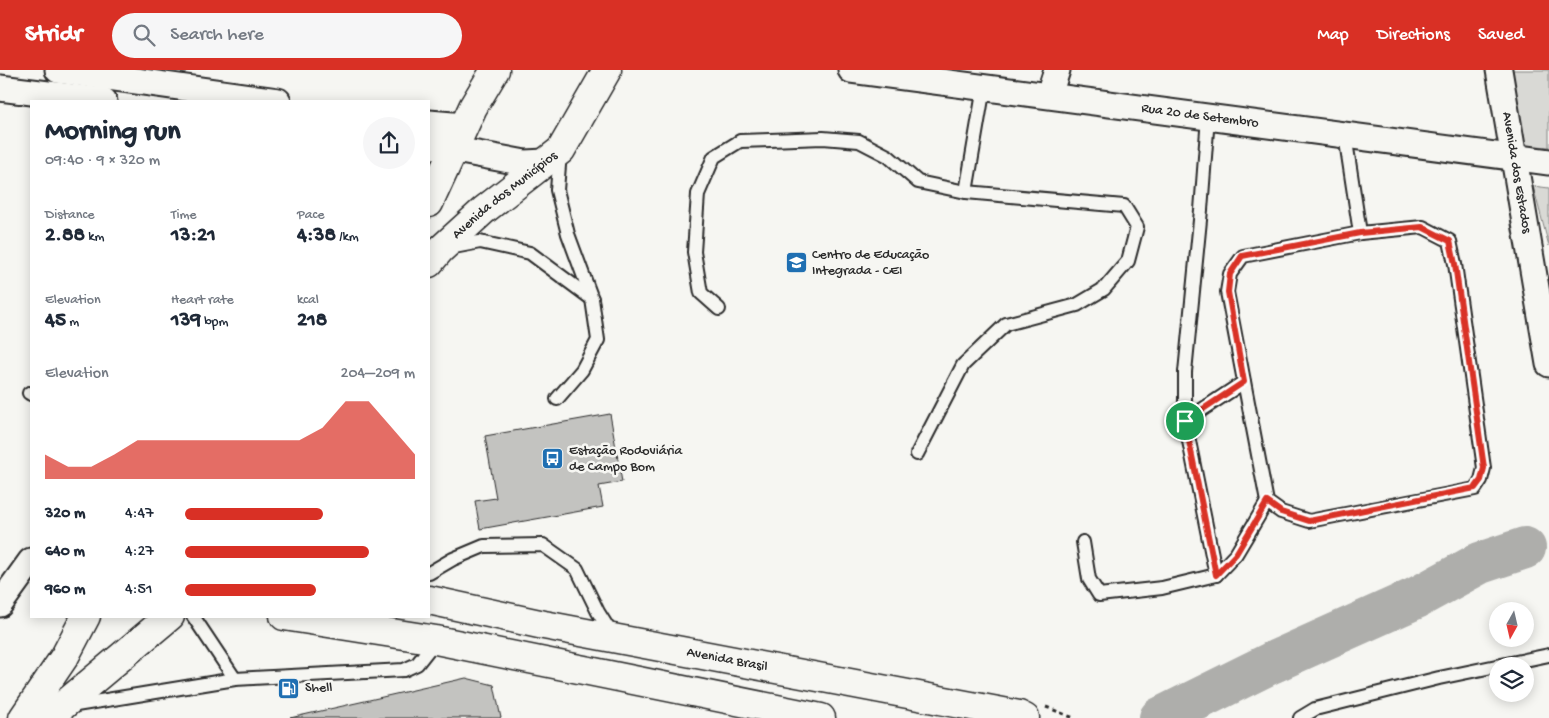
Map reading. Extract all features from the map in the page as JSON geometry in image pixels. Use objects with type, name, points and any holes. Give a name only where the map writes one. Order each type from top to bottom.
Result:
[{"type":"main road","points":[[430,200],[449,140],[495,70]]},
{"type":"main road","name":"Avenida dos Municípios","points":[[434,257],[484,210],[553,156],[608,70]]},
{"type":"main road","name":"Avenida Brasil","points":[[430,600],[544,626],[1025,718]]},
{"type":"main road","points":[[22,718],[65,656],[85,618]]},
{"type":"main road","points":[[56,713],[168,618]]},
{"type":"main road","points":[[297,618],[436,640],[821,718]]},
{"type":"main road","points":[[436,640],[442,628],[454,623],[544,626]]},
{"type":"street","points":[[58,70],[271,100]]},
{"type":"street","name":"Rua 20 de Setembro","points":[[851,70],[1549,162]]},
{"type":"street","points":[[1049,95],[1057,70]]},
{"type":"street","name":"Avenida dos Estados","points":[[1499,70],[1516,157],[1549,364]]},
{"type":"street","points":[[0,88],[96,100]]},
{"type":"street","points":[[430,125],[449,140],[525,163],[553,156]]},
{"type":"street","points":[[0,604],[30,562]]},
{"type":"lane","points":[[966,192],[984,87]]},
{"type":"lane","points":[[1208,117],[1185,372],[1185,421],[1216,575]]},
{"type":"lane","points":[[1345,135],[1360,233]]},
{"type":"lane","points":[[719,309],[701,293],[694,252],[698,194],[714,157],[740,141],[823,138],[859,141],[888,156],[918,182],[966,192],[1124,206],[1137,227],[1128,261],[1104,290],[1077,305],[1006,324],[962,365],[917,454]]},
{"type":"lane","points":[[553,156],[557,190],[568,234],[592,299],[598,340],[582,370],[557,399]]},
{"type":"lane","points":[[1083,542],[1088,579],[1099,594],[1162,588],[1216,575],[1236,554],[1267,502],[1228,292],[1230,274],[1242,256],[1360,233],[1422,227],[1450,241],[1457,274],[1483,458],[1484,468],[1481,480],[1475,488],[1309,521],[1281,512],[1267,502]]},
{"type":"lane","points":[[434,257],[480,242],[530,254],[592,299]]},
{"type":"lane","points":[[1185,421],[1244,382]]},
{"type":"lane","points":[[430,572],[453,559],[484,546],[543,545],[577,568],[598,612],[614,638]]},
{"type":"lane","points":[[194,618],[234,679]]},
{"type":"lane","points":[[56,713],[234,679],[404,670],[417,664],[436,640]]},
{"type":"lane","points":[[1300,718],[1315,709],[1438,678],[1549,655]]},
{"type":"shaded area","points":[[1511,70],[1549,70],[1549,147],[1524,145]]},
{"type":"shaded area","points":[[1533,186],[1549,188],[1549,246]]},
{"type":"building","name":"Estação Rodoviária de Campo Bom","points":[[610,414],[622,482],[599,486],[603,507],[480,529],[475,501],[496,498],[485,436]]},
{"type":"building","points":[[466,678],[494,685],[501,718],[290,718]]},
{"type":"waterway","points":[[1160,718],[1271,663],[1416,598],[1480,563],[1525,548]]},
{"type":"place","name":"Centro de Educação Integrada - CEI","points":[[796,263]]},
{"type":"place","name":"Estação Rodoviária de Campo Bom","points":[[553,459]]},
{"type":"place","name":"Shell","points":[[289,688]]},
{"type":"route","points":[[1422,227],[1450,241],[1470,361],[1484,468],[1481,480],[1475,488],[1309,521],[1281,512],[1267,502],[1236,554],[1216,575],[1185,421],[1244,382],[1228,292],[1230,274],[1242,256],[1360,233],[1422,227]]}]
